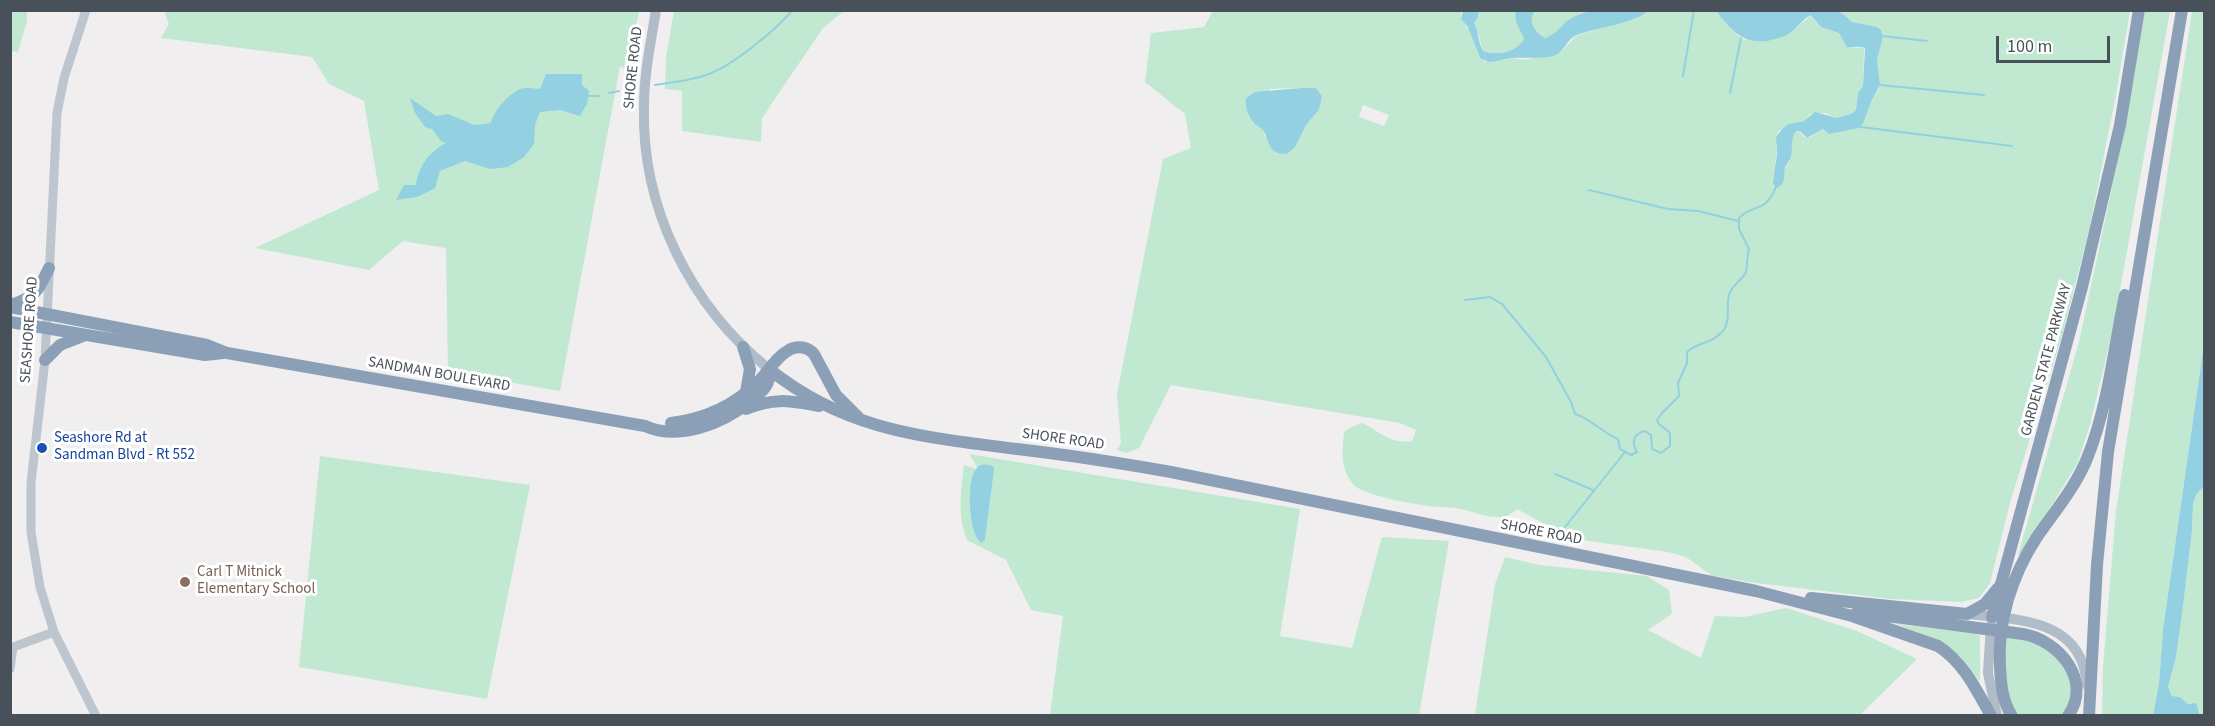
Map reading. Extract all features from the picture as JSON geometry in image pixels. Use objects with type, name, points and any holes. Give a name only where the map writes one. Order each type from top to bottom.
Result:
[{"type":"highway","name":"GARDEN STATE PARKWAY","points":[[1997,624],[2001,582],[2082,287],[2120,125],[2139,10]]},
{"type":"highway","points":[[2089,716],[2095,593],[2104,480],[2120,368],[2182,10]]},
{"type":"highway","points":[[2012,716],[2002,689],[1997,624],[2021,566],[2078,476],[2094,440],[2155,162]]},
{"type":"highway","points":[[10,306],[29,298],[37,291],[49,268]]},
{"type":"highway","name":"SANDMAN BOULEVARD","points":[[10,306],[207,345],[227,353],[645,426],[656,431],[692,429],[713,424],[731,416],[765,389],[770,379],[769,369]]},
{"type":"highway","name":"SANDMAN BOULEVARD","points":[[10,322],[205,354],[227,353]]},
{"type":"highway","points":[[45,360],[63,343],[87,335]]},
{"type":"highway","points":[[743,346],[750,369],[745,393]]},
{"type":"highway","points":[[769,369],[788,350],[800,347],[811,350],[836,395],[862,421]]},
{"type":"highway","name":"SANDMAN BOULEVARD","points":[[645,426],[684,422],[724,408],[745,393],[769,369]]},
{"type":"highway","name":"SHORE ROAD","points":[[769,369],[802,392],[832,408],[862,421],[919,436],[1097,459],[1171,472],[1756,591],[1817,606]]},
{"type":"highway","points":[[731,416],[776,400],[832,408]]},
{"type":"highway","points":[[1967,614],[1986,604],[2001,582]]},
{"type":"highway","name":"SHORE ROAD","points":[[1756,591],[1967,614]]},
{"type":"highway","points":[[1817,606],[1997,624],[2035,637],[2053,645],[2072,670],[2075,683],[2074,700],[2068,716]]},
{"type":"highway","points":[[1817,606],[1938,646],[1953,657],[1964,670],[1991,716]]},
{"type":"main road","name":"SEASHORE ROAD","points":[[86,10],[64,78],[57,113],[45,360],[30,500],[31,532],[40,587],[54,632],[96,716]]},
{"type":"main road","name":"SHORE ROAD","points":[[656,10],[647,62],[644,108],[646,154],[656,199],[665,226],[687,273],[716,316],[743,346],[769,369]]},
{"type":"main road","name":"SHORE ROAD","points":[[1967,614],[1997,624],[2042,625],[2055,631],[2071,644],[2082,662],[2086,675],[2089,716]]},
{"type":"main road","name":"GARDEN STATE PARKWAY","points":[[1997,624],[1988,673],[1997,716]]},
{"type":"main road","points":[[10,669],[13,647],[54,632]]},
{"type":"green space","points":[[674,10],[844,11],[823,28],[762,118],[761,142],[682,131],[682,91],[665,89],[666,57]]},
{"type":"green space","points":[[10,11],[27,11],[27,21],[18,52],[11,51]]},
{"type":"green space","points":[[164,11],[639,11],[631,53],[631,73],[620,66],[560,391],[448,372],[446,248],[403,241],[369,270],[255,248],[379,190],[364,101],[329,84],[312,57],[161,38],[169,24]]},
{"type":"green space","points":[[1213,11],[1463,11],[1462,20],[1471,32],[1478,54],[1485,62],[1488,62],[1513,58],[1523,60],[1561,52],[1576,36],[1645,14],[1648,11],[1716,11],[1742,39],[1760,42],[1790,34],[1811,15],[1821,27],[1839,33],[1850,47],[1864,47],[1863,86],[1858,93],[1856,110],[1851,114],[1837,118],[1825,113],[1810,114],[1806,120],[1779,131],[1775,161],[1785,168],[1790,160],[1791,141],[1796,131],[1800,131],[1804,137],[1809,138],[1823,129],[1829,134],[1861,126],[1879,89],[1877,60],[1883,37],[1881,30],[1877,27],[1852,22],[1836,11],[2130,11],[2090,226],[2063,333],[2011,499],[1990,583],[1979,598],[1961,602],[1891,599],[1748,582],[1711,575],[1686,557],[1668,552],[1569,537],[1517,509],[1506,516],[1492,517],[1456,508],[1423,505],[1382,497],[1360,489],[1349,479],[1343,460],[1344,432],[1363,423],[1386,437],[1398,441],[1412,441],[1416,430],[1400,423],[1171,385],[1139,448],[1126,453],[1117,450],[1121,443],[1117,394],[1163,159],[1191,148],[1185,114],[1145,82],[1151,33],[1204,27]],"holes":[[[1316,88],[1322,96],[1319,110],[1306,125],[1295,147],[1265,137],[1263,130],[1270,89]],[[1363,105],[1389,115],[1384,126],[1359,117]]]},
{"type":"green space","points":[[1479,11],[1515,11],[1516,22],[1524,39],[1521,44],[1506,52],[1483,51],[1474,21]]},
{"type":"green space","points":[[1535,11],[1601,11],[1562,26],[1551,36],[1545,38],[1533,26],[1532,19]]},
{"type":"green space","points":[[2145,11],[2170,11],[2113,329],[2090,425],[2077,464],[2021,555],[2018,555],[2079,342],[2127,117]]},
{"type":"green space","points":[[2192,11],[2204,11],[2204,344],[2163,629],[2159,684],[2153,715],[2102,716],[2103,667],[2116,511]]},
{"type":"green space","points":[[969,454],[1300,509],[1280,636],[1352,648],[1382,537],[1449,541],[1419,715],[1050,715],[1063,616],[1031,610],[1006,560],[967,540],[961,512],[964,465],[976,469],[971,487],[970,515],[979,542],[985,540],[994,470],[994,467],[977,467]]},
{"type":"green space","points":[[320,456],[530,485],[487,699],[299,667]]},
{"type":"green space","points":[[2204,486],[2204,715],[2200,715],[2199,710],[2192,703],[2188,704],[2180,697],[2172,696],[2168,687],[2176,657],[2192,531],[2193,504],[2196,495]]},
{"type":"green space","points":[[1505,557],[1539,565],[1647,576],[1669,590],[1672,614],[1648,630],[1701,658],[1715,616],[1744,617],[1786,608],[1857,631],[1917,659],[1860,715],[1475,715],[1495,584]]},
{"type":"green space","points":[[1896,624],[1974,633],[1980,636],[1980,682],[1961,657],[1935,639]]},
{"type":"green space","points":[[2006,637],[2043,644],[2059,657],[2069,676],[2071,687],[2068,707],[2062,715],[2019,715],[2013,707],[2005,678]]},
{"type":"water","points":[[1609,10],[1648,11],[1634,19],[1577,35],[1553,56],[1511,58],[1488,62],[1480,58],[1468,27],[1461,19],[1463,11],[1479,11],[1474,22],[1481,48],[1483,51],[1494,53],[1511,50],[1521,44],[1524,39],[1516,22],[1515,11],[1535,11],[1532,19],[1533,26],[1545,38],[1580,14]]},
{"type":"water","points":[[1716,11],[1836,11],[1852,22],[1877,27],[1881,30],[1883,37],[1877,60],[1880,85],[1859,128],[1829,134],[1823,129],[1807,138],[1800,131],[1796,131],[1783,182],[1776,188],[1773,183],[1777,154],[1776,137],[1789,124],[1804,121],[1815,112],[1837,118],[1856,110],[1858,93],[1863,86],[1865,49],[1864,47],[1847,47],[1839,33],[1821,27],[1811,15],[1787,35],[1762,42],[1753,41],[1739,35]]},
{"type":"water","points":[[546,74],[582,74],[582,85],[589,91],[587,104],[580,116],[560,110],[540,112],[535,125],[534,144],[524,157],[508,167],[490,169],[465,161],[440,171],[435,188],[417,197],[396,200],[404,185],[416,185],[419,172],[426,160],[446,143],[441,141],[432,129],[425,127],[415,113],[410,98],[436,116],[448,114],[474,125],[491,123],[504,101],[514,92],[525,88],[540,89]]},
{"type":"water","points":[[1316,88],[1322,96],[1319,110],[1306,125],[1295,147],[1287,154],[1276,152],[1270,146],[1262,129],[1251,119],[1246,108],[1246,98],[1255,92]]},
{"type":"water","points":[[2204,344],[2204,486],[2196,495],[2193,504],[2192,531],[2176,657],[2168,687],[2172,696],[2180,697],[2188,704],[2196,703],[2200,715],[2153,715],[2159,684],[2163,629]]},
{"type":"water","points":[[989,465],[994,467],[994,470],[985,540],[981,543],[973,529],[971,518],[971,484],[977,467]]},
{"type":"waterway","points":[[655,85],[694,79],[717,70],[752,47],[793,10]]},
{"type":"waterway","points":[[1683,76],[1694,10]]},
{"type":"waterway","points":[[1883,36],[1927,41]]},
{"type":"waterway","points":[[1730,93],[1741,38]]},
{"type":"waterway","points":[[1880,85],[1984,95]]},
{"type":"waterway","points":[[629,89],[636,88]]},
{"type":"waterway","points":[[609,93],[619,91]]},
{"type":"waterway","points":[[585,96],[599,96]]},
{"type":"waterway","points":[[1861,127],[2012,146]]},
{"type":"waterway","points":[[1465,300],[1490,297],[1502,304],[1546,357],[1571,402],[1575,414],[1618,439],[1620,449],[1631,455],[1637,452],[1634,439],[1645,431],[1651,435],[1652,449],[1661,453],[1670,446],[1670,433],[1657,420],[1679,396],[1678,383],[1687,363],[1687,352],[1723,331],[1728,318],[1730,291],[1746,272],[1749,249],[1739,229],[1739,218],[1763,205],[1772,196],[1776,187]]},
{"type":"waterway","points":[[1589,190],[1668,209],[1698,211],[1738,221]]},
{"type":"waterway","points":[[1565,527],[1625,452]]},
{"type":"waterway","points":[[1555,474],[1593,490]]},
{"type":"place","name":"Seashore Rd at Sandman Blvd - Rt 552","points":[[42,448]]},
{"type":"place","name":"Carl T Mitnick Elementary School","points":[[185,582]]}]
